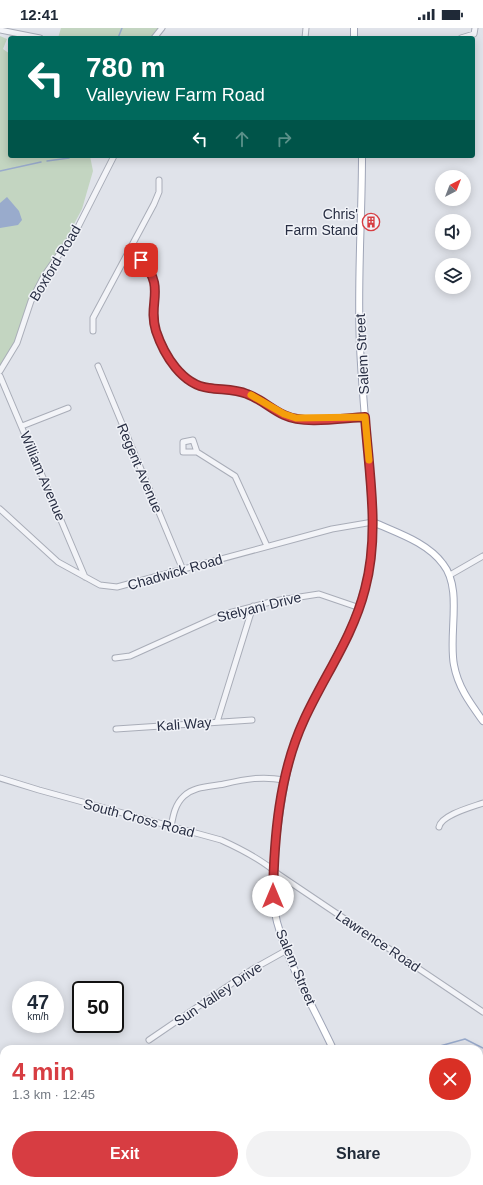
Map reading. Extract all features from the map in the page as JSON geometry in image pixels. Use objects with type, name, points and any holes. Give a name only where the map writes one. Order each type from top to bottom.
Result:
[{"type":"main road","name":"Salem Street","points":[[331,1045],[287,950],[274,909],[273,869],[284,780],[303,722],[344,644],[360,608],[372,553],[373,522],[359,319],[362,158]]},
{"type":"main road","points":[[373,522],[424,547],[443,563],[450,575],[453,600],[453,652],[455,672],[463,692],[483,721]]},
{"type":"street","points":[[156,36],[162,28]]},
{"type":"street","points":[[0,30],[30,36]]},
{"type":"street","points":[[464,36],[475,30]]},
{"type":"street","name":"Boxford Road","points":[[0,371],[17,343],[31,301],[44,276],[77,229],[113,158]]},
{"type":"street","points":[[93,331],[93,318],[159,192],[159,180]]},
{"type":"street","points":[[128,252],[141,260],[152,274],[155,285],[155,329],[175,367],[188,380],[202,387],[247,394],[284,414],[296,418],[365,417]]},
{"type":"street","name":"Regent Avenue","points":[[98,366],[183,570]]},
{"type":"street","name":"William Avenue","points":[[0,376],[85,577]]},
{"type":"street","points":[[22,426],[68,408]]},
{"type":"street","points":[[197,452],[235,476],[267,546]]},
{"type":"street","name":"Chadwick Road","points":[[0,509],[53,559],[100,585],[117,588],[267,546],[339,528],[373,522]]},
{"type":"street","points":[[450,575],[483,556]]},
{"type":"street","name":"Stelyani Drive","points":[[115,658],[130,656],[221,615],[253,606],[319,594],[360,608]]},
{"type":"street","points":[[217,722],[253,606]]},
{"type":"street","name":"Kali Way","points":[[116,729],[252,720]]},
{"type":"street","points":[[171,827],[179,802],[184,796],[197,788],[246,778],[268,777],[284,780]]},
{"type":"street","name":"South Cross Road","points":[[0,778],[221,840],[273,869]]},
{"type":"street","points":[[439,827],[442,821],[446,818],[483,803]]},
{"type":"street","name":"Lawrence Road","points":[[273,869],[483,1012]]},
{"type":"street","name":"Sun Valley Drive","points":[[149,1040],[253,969],[287,950]]},
{"type":"green space","points":[[61,28],[159,28],[153,36],[59,36]]},
{"type":"green space","points":[[0,36],[7,39],[3,49],[8,53],[8,158],[90,158],[93,171],[82,209],[22,322],[14,345],[0,368]]},
{"type":"water","points":[[7,197],[19,211],[22,220],[18,225],[0,228],[0,203]]},
{"type":"waterway","points":[[119,36],[122,28]]},
{"type":"waterway","points":[[47,161],[69,158]]},
{"type":"waterway","points":[[0,171],[41,162]]},
{"type":"waterway","points":[[444,1045],[465,1039],[477,1045]]},
{"type":"slow traffic","points":[[251,395],[284,414],[302,420],[365,417],[369,460]]},
{"type":"place","name":"Chris' Farm Stand","points":[[371,222]]},
{"type":"route","points":[[141,260],[149,268],[154,278],[155,329],[175,367],[188,380],[202,387],[236,391],[256,397],[284,414],[302,420],[365,417],[373,522],[372,553],[366,588],[352,628],[303,722],[285,775],[273,862],[273,896]]}]
